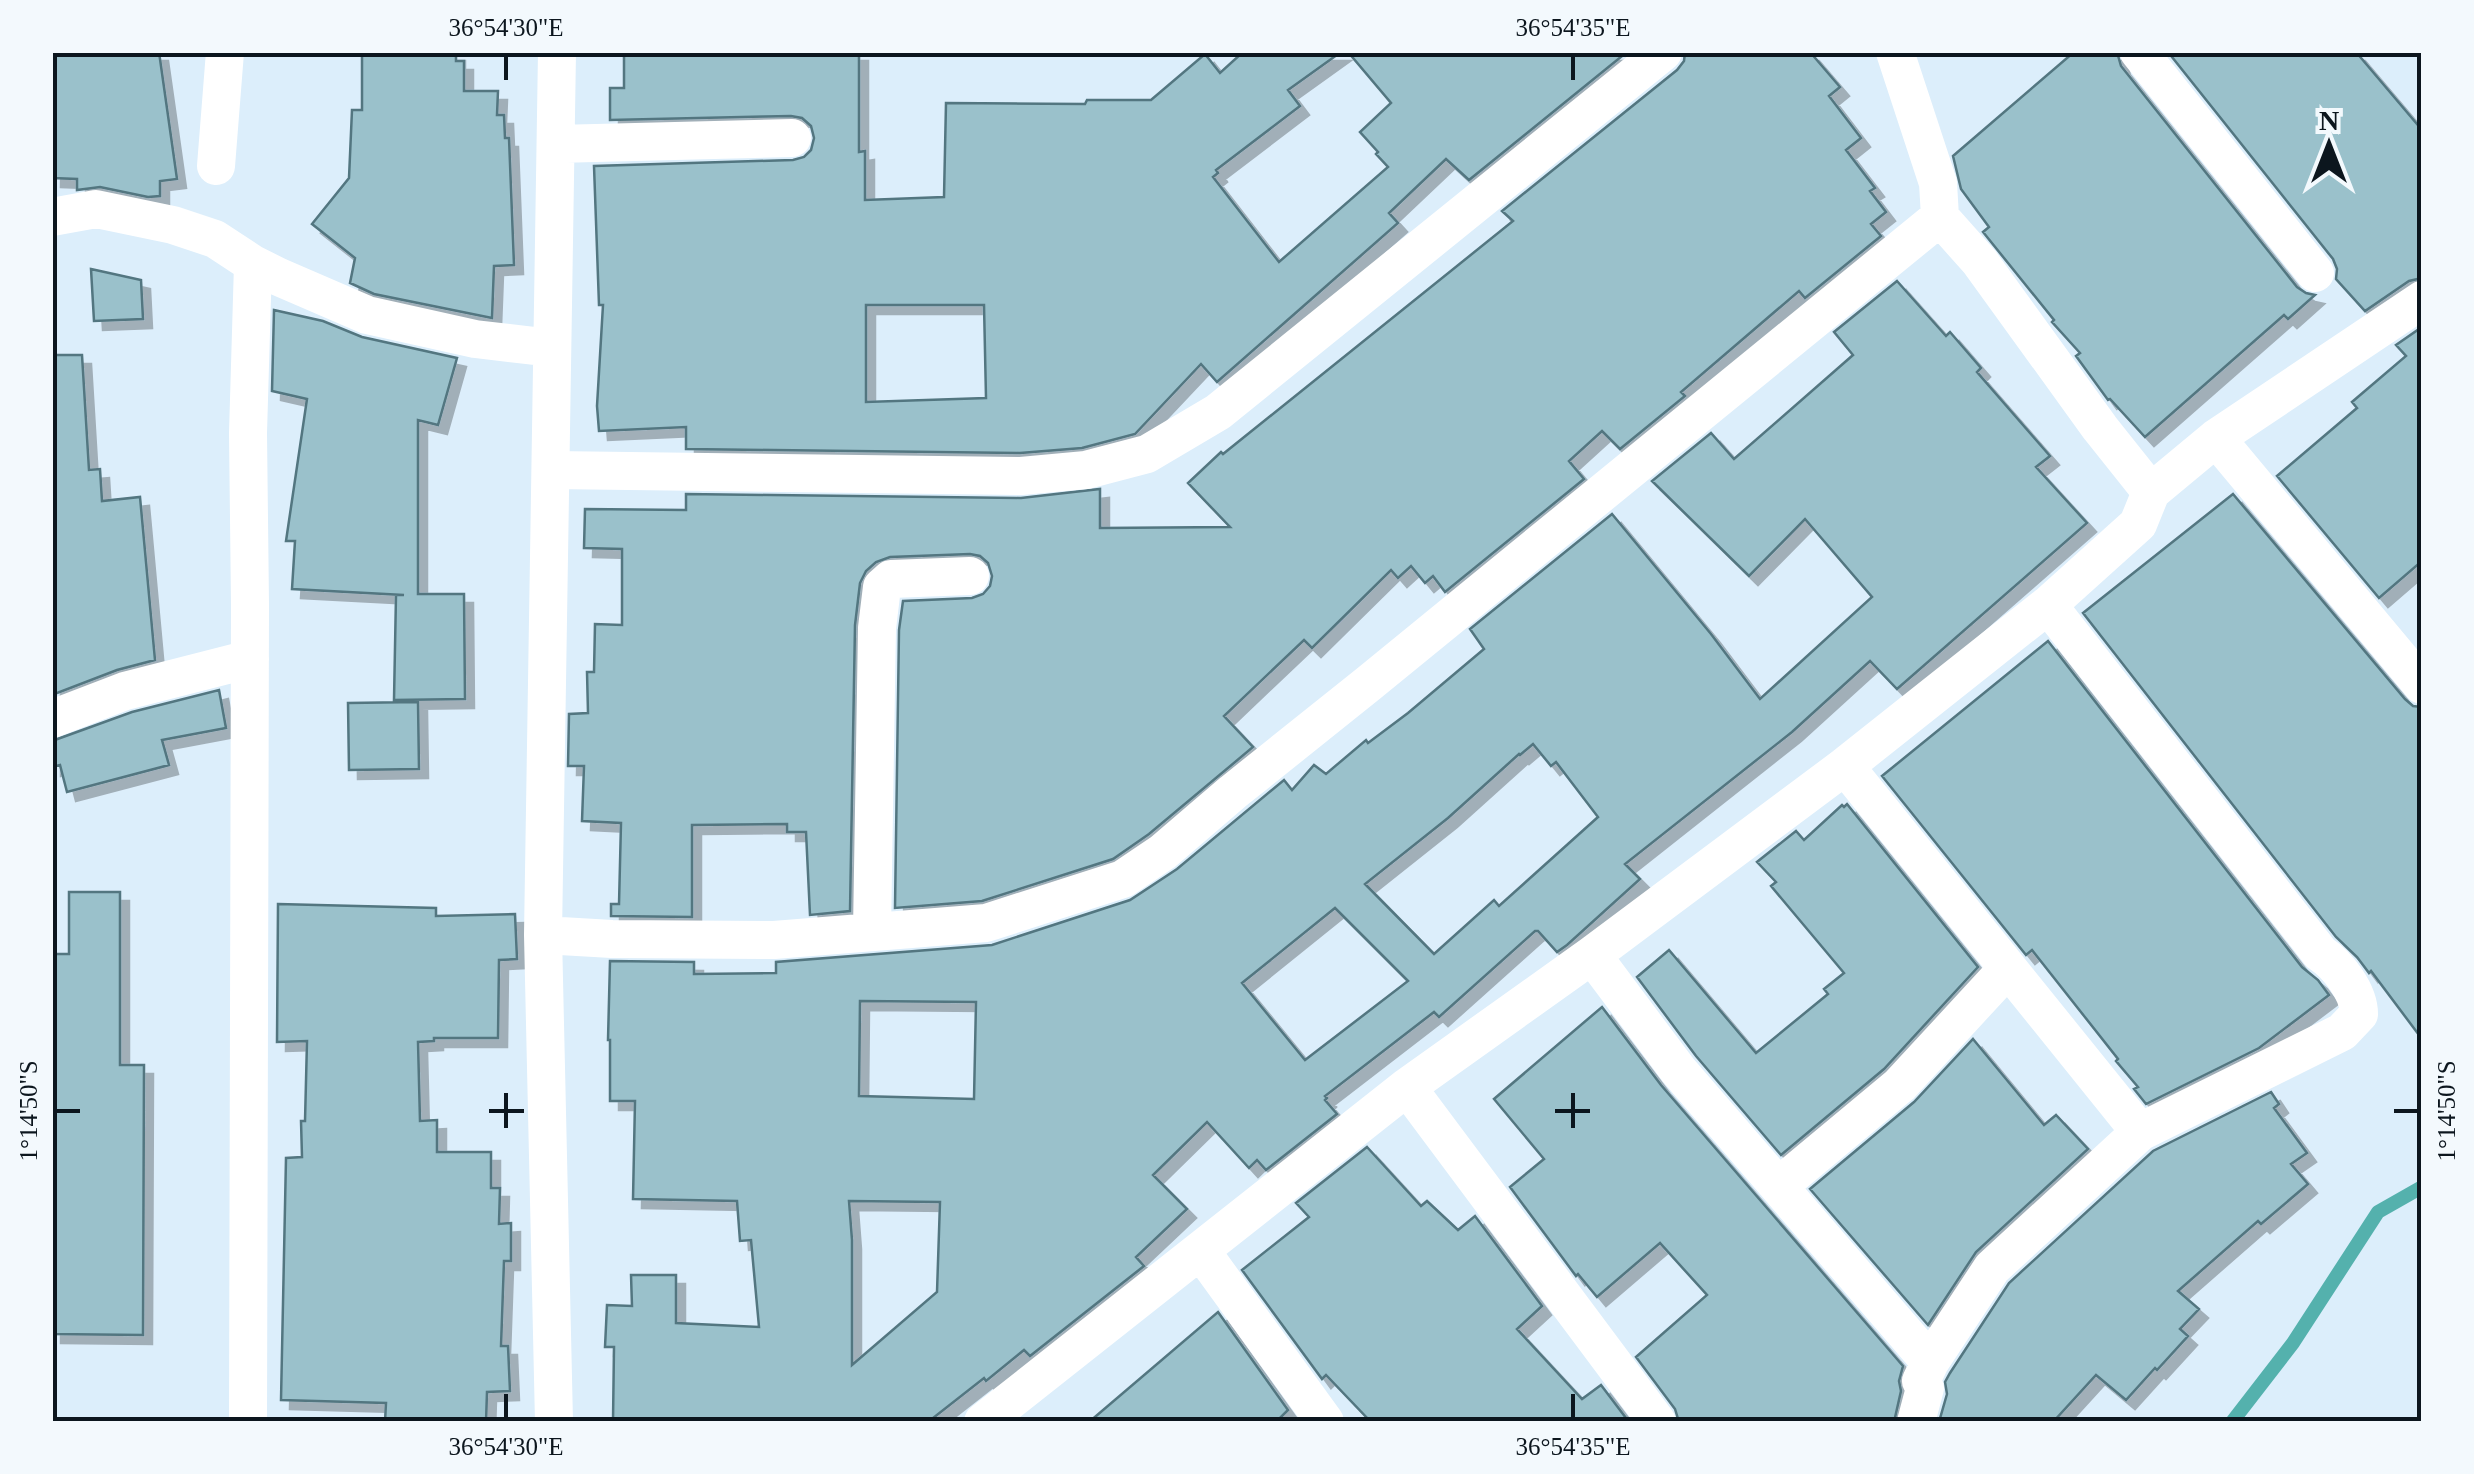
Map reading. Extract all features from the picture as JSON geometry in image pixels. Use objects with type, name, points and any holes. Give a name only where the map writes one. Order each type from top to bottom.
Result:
[{"type":"street","points":[[216,166],[225,52]]},
{"type":"street","points":[[554,1422],[543,935],[557,52]]},
{"type":"street","points":[[552,470],[1021,476],[1086,470],[1147,454],[1218,412],[1662,52]]},
{"type":"street","points":[[1896,52],[1938,183],[1940,217],[1980,262],[2151,492]]},
{"type":"street","points":[[2138,52],[2314,273]]},
{"type":"street","points":[[556,144],[792,138]]},
{"type":"street","points":[[52,217],[96,209],[174,226],[215,239],[253,264],[367,315],[475,339],[552,348]]},
{"type":"street","points":[[543,935],[774,940],[986,923],[1124,879],[1940,217]]},
{"type":"street","points":[[248,1422],[248,433],[253,264]]},
{"type":"street","points":[[982,1422],[1407,1087],[1845,766],[2048,606],[2138,524],[2151,492],[2216,438],[2422,300]]},
{"type":"street","points":[[2216,438],[2422,685]]},
{"type":"street","points":[[872,931],[877,628],[882,587],[891,579],[970,576]]},
{"type":"street","points":[[1916,1422],[1925,1388],[1922,1381],[1930,1362],[1992,1268],[2140,1132],[2342,1032],[2359,1014],[2359,1002],[2332,961],[2320,953],[2048,606]]},
{"type":"street","points":[[52,720],[125,691],[250,659]]},
{"type":"street","points":[[1845,766],[2140,1132]]},
{"type":"street","points":[[1592,955],[1678,1070],[1930,1362]]},
{"type":"street","points":[[1779,1186],[1900,1085],[2007,968]]},
{"type":"street","points":[[1407,1087],[1657,1422]]},
{"type":"street","points":[[1201,1251],[1325,1422]]},
{"type":"building","points":[[54,52],[159,52],[177,179],[160,181],[160,196],[100,187],[77,190],[77,179],[52,178]]},
{"type":"building","points":[[362,52],[456,52],[456,61],[464,61],[464,91],[498,91],[497,115],[504,115],[505,138],[509,138],[514,265],[494,266],[492,318],[374,294],[350,283],[355,258],[312,224],[349,178],[352,110],[362,110]]},
{"type":"building","points":[[624,52],[859,52],[859,152],[865,151],[865,200],[944,197],[946,103],[1085,104],[1087,100],[1151,100],[1205,54],[1220,73],[1243,52],[1341,52],[1288,90],[1300,106],[1216,170],[1218,173],[1213,177],[1279,262],[1388,167],[1360,132],[1391,103],[1348,52],[1627,52],[1469,180],[1446,159],[1389,213],[1398,223],[1217,382],[1201,364],[1135,434],[1082,448],[1020,453],[686,449],[686,427],[599,431],[603,305],[599,305],[594,166],[793,160],[811,150],[814,138],[811,126],[802,118],[791,116],[610,120],[610,88],[624,88]],"holes":[[[866,305],[984,305],[986,398],[866,402]]]},
{"type":"building","points":[[1685,52],[1810,52],[1840,87],[1829,96],[1861,138],[1846,150],[1875,188],[1870,191],[1886,212],[1871,224],[1881,236],[1805,298],[1799,291],[1681,392],[1685,396],[1620,449],[1602,431],[1569,461],[1584,479],[1445,592],[1433,576],[1425,583],[1411,566],[1398,578],[1391,570],[1312,648],[1304,640],[1224,716],[1253,747],[1149,834],[1113,859],[982,901],[895,908],[899,630],[903,601],[972,598],[983,594],[992,576],[988,563],[970,554],[890,557],[866,571],[860,583],[855,625],[850,911],[810,915],[806,832],[787,832],[787,824],[692,825],[692,917],[611,916],[611,904],[619,904],[621,823],[582,821],[584,766],[568,766],[569,714],[588,713],[587,672],[594,672],[595,624],[622,625],[622,549],[584,548],[585,509],[686,510],[686,494],[1021,498],[1100,489],[1100,528],[1230,527],[1188,483],[1221,452],[1513,221],[1502,211],[1677,70]]},
{"type":"building","points":[[2074,52],[2117,52],[2121,66],[2297,287],[2315,295],[2288,319],[2284,315],[2145,437],[2108,400],[2076,356],[2080,353],[1983,232],[1989,227],[1961,189],[1953,156]]},
{"type":"building","points":[[2168,52],[2356,52],[2422,130],[2422,278],[2409,281],[2365,311],[2336,279],[2333,259]]},
{"type":"building","points":[[91,269],[141,280],[143,319],[94,321]]},
{"type":"building","points":[[1897,281],[1981,368],[1977,372],[2050,456],[2036,467],[2087,523],[1897,689],[1870,661],[1792,732],[1625,864],[1640,879],[1567,945],[1557,952],[1535,931],[1439,1017],[1434,1012],[1325,1096],[1337,1114],[1266,1170],[1257,1160],[1249,1168],[1207,1122],[1153,1175],[1187,1209],[1136,1257],[1144,1266],[1030,1356],[1024,1350],[928,1422],[613,1422],[614,1347],[605,1347],[607,1305],[632,1306],[631,1275],[676,1275],[676,1323],[759,1327],[751,1240],[740,1241],[737,1201],[633,1199],[635,1101],[610,1101],[610,961],[694,962],[694,974],[776,973],[776,962],[992,945],[1130,900],[1177,869],[1284,780],[1292,790],[1314,765],[1326,774],[1366,740],[1368,743],[1408,713],[1484,649],[1470,629],[1612,514],[1760,699],[1872,597],[1805,519],[1749,576],[1652,481],[1711,433],[1734,459],[1853,355],[1834,332]],"holes":[[[1533,744],[1551,766],[1556,762],[1598,817],[1499,906],[1494,900],[1434,954],[1365,884]],[[1335,908],[1408,981],[1305,1060],[1242,983]],[[860,1001],[976,1002],[974,1099],[859,1096]],[[849,1201],[940,1202],[937,1292],[852,1365]]]},
{"type":"building","points":[[274,310],[323,321],[362,337],[457,358],[438,425],[418,420],[418,594],[464,594],[465,699],[394,700],[396,595],[404,595],[292,589],[295,541],[286,541],[307,399],[272,391]]},
{"type":"building","points":[[2422,327],[2422,561],[2379,598],[2277,476],[2357,408],[2352,402],[2406,356],[2396,345]]},
{"type":"building","points":[[52,355],[82,355],[89,470],[100,469],[102,501],[140,497],[155,660],[52,695]]},
{"type":"building","points":[[2233,494],[2405,699],[2422,707],[2422,1039],[2371,971],[2336,937],[2083,613]]},
{"type":"building","points":[[2048,641],[2302,967],[2329,995],[2259,1048],[2146,1104],[2118,1059],[2032,950],[2026,955],[1882,776]]},
{"type":"building","points":[[219,690],[226,728],[162,740],[169,765],[67,792],[60,765],[52,767],[52,741],[132,712]]},
{"type":"building","points":[[418,702],[419,769],[349,770],[348,703]]},
{"type":"building","points":[[1847,804],[1978,967],[1884,1069],[1781,1155],[1696,1056],[1637,977],[1669,950],[1756,1053],[1828,994],[1824,989],[1844,973],[1771,886],[1776,882],[1757,862],[1796,831],[1804,840]]},
{"type":"building","points":[[69,892],[120,892],[120,1065],[144,1065],[143,1335],[52,1334],[52,954],[69,954]]},
{"type":"building","points":[[278,904],[436,908],[436,916],[515,914],[517,959],[499,960],[498,1038],[434,1038],[418,1042],[420,1121],[437,1120],[437,1152],[491,1152],[491,1188],[500,1188],[499,1224],[511,1223],[511,1261],[504,1261],[501,1346],[508,1346],[510,1391],[487,1392],[486,1422],[385,1422],[386,1403],[281,1400],[286,1158],[302,1157],[307,1041],[277,1042]]},
{"type":"building","points":[[1602,1007],[1661,1085],[1903,1366],[1894,1422],[1679,1422],[1675,1409],[1636,1357],[1707,1295],[1660,1243],[1597,1297],[1576,1276],[1510,1187],[1544,1159],[1494,1099]]},
{"type":"building","points":[[1973,1039],[2044,1125],[2056,1115],[2088,1149],[1976,1252],[1928,1325],[1810,1189],[1914,1102]]},
{"type":"building","points":[[2271,1092],[2279,1104],[2274,1108],[2307,1153],[2291,1164],[2308,1184],[2261,1224],[2258,1221],[2178,1291],[2199,1309],[2180,1329],[2188,1336],[2157,1370],[2126,1400],[2096,1375],[2053,1422],[1939,1422],[1947,1394],[1945,1382],[2009,1283],[2153,1151]]},
{"type":"building","points":[[1367,1147],[1421,1206],[1427,1201],[1458,1230],[1475,1216],[1542,1306],[1517,1329],[1582,1399],[1601,1385],[1629,1422],[1371,1422],[1326,1375],[1322,1379],[1242,1270],[1309,1217],[1296,1203]]},
{"type":"building","points":[[1218,1312],[1288,1410],[1276,1422],[1089,1422]]},
{"type":"waterway","points":[[2232,1422],[2293,1343],[2378,1212],[2422,1187]]}]
